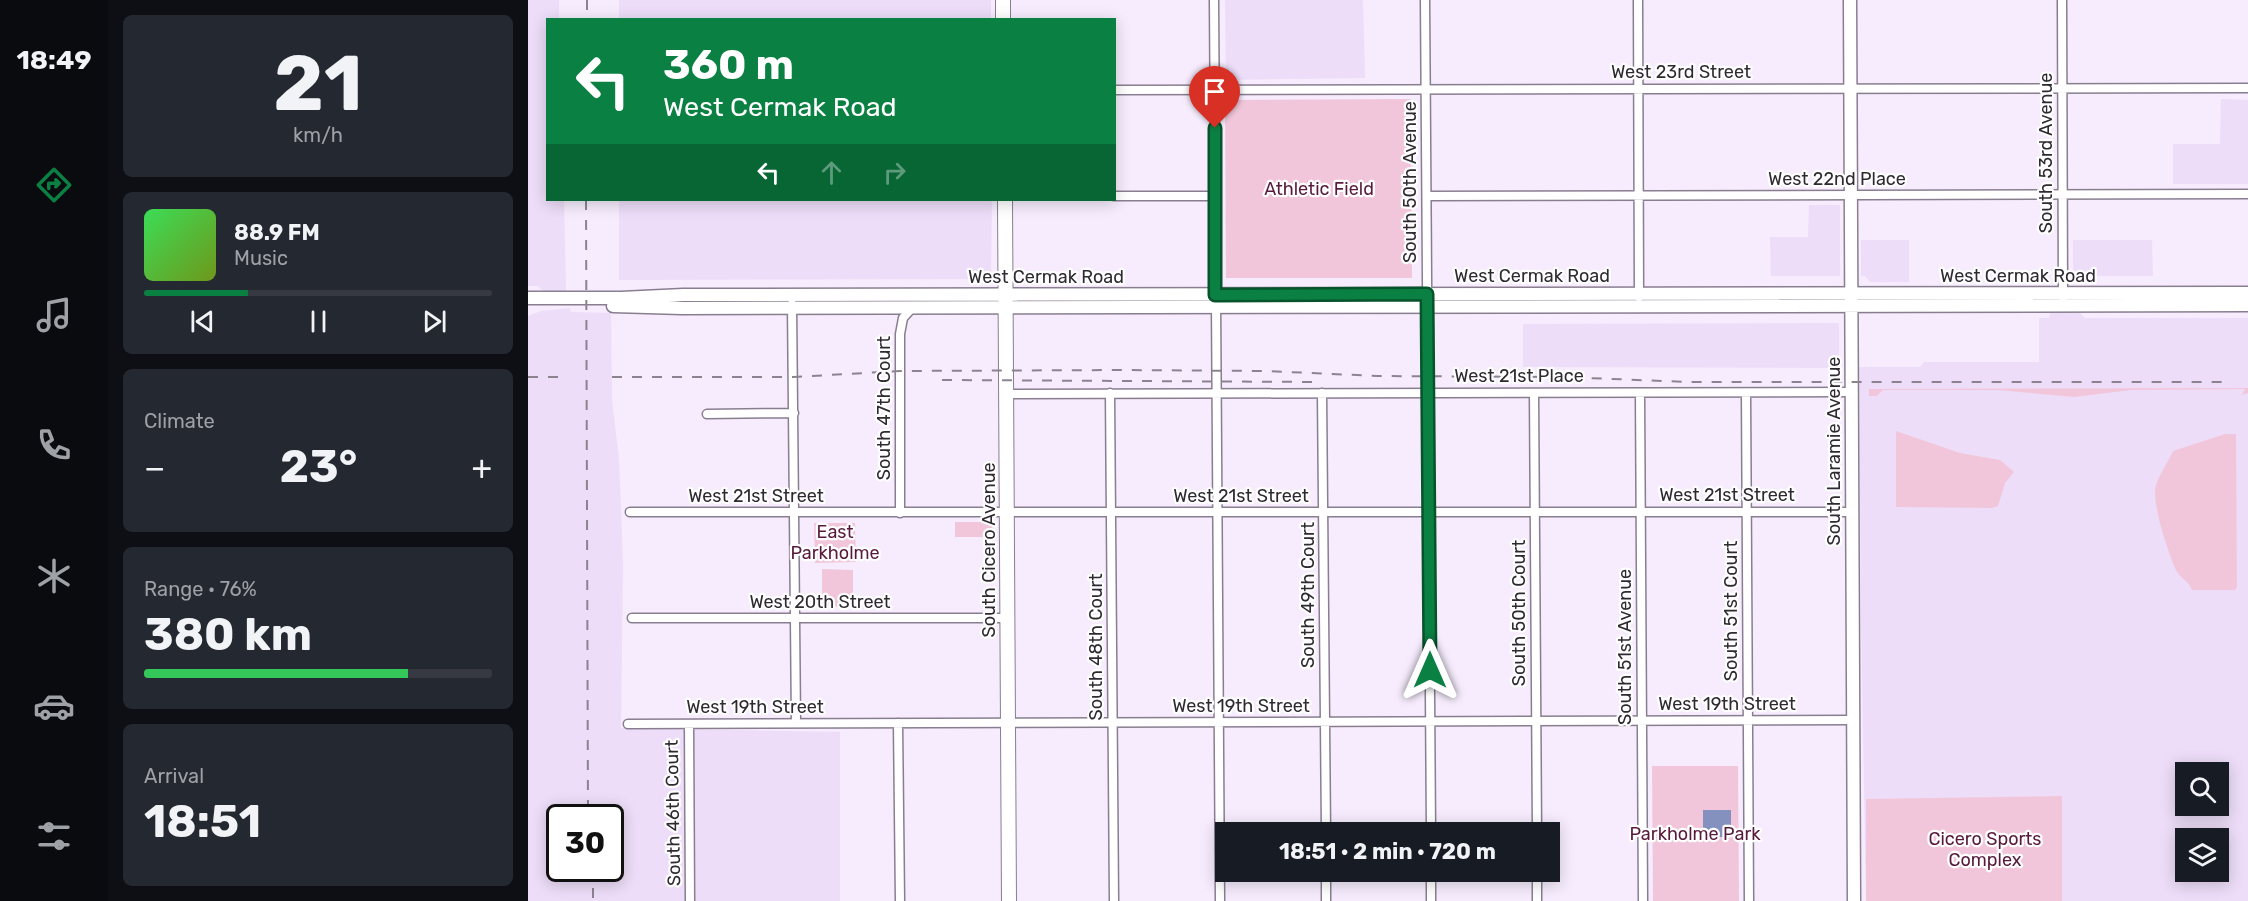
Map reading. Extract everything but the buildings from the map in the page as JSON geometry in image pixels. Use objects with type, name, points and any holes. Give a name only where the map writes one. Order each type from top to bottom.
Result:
[{"type":"main road","points":[[1003,0],[1003,18]]},
{"type":"main road","name":"South Laramie Avenue","points":[[1850,0],[1854,901]]},
{"type":"main road","name":"South Cicero Avenue","points":[[1005,201],[1009,901]]},
{"type":"main road","name":"West Cermak Road","points":[[2063,300],[2248,293]]},
{"type":"main road","name":"West Cermak Road","points":[[528,298],[792,301],[2063,300],[2248,305]]},
{"type":"main road","name":"West Cermak Road","points":[[528,306],[792,301],[912,308],[1006,301]]},
{"type":"street","points":[[1214,0],[1220,901]]},
{"type":"street","name":"South 50th Avenue","points":[[1425,0],[1431,822]]},
{"type":"street","points":[[1638,0],[1640,300]]},
{"type":"street","name":"South 53rd Avenue","points":[[2062,0],[2063,300]]},
{"type":"street","name":"West 23rd Street","points":[[1116,90],[2248,88]]},
{"type":"street","name":"West 22nd Place","points":[[1427,196],[2248,195]]},
{"type":"street","points":[[1116,196],[1215,196]]},
{"type":"street","points":[[792,301],[796,723]]},
{"type":"street","name":"South 47th Court","points":[[900,513],[900,334],[903,318],[912,308]]},
{"type":"street","name":"West 21st Place","points":[[1006,394],[1852,392]]},
{"type":"street","name":"South 48th Court","points":[[1110,393],[1114,901]]},
{"type":"street","name":"South 49th Court","points":[[1322,393],[1326,822]]},
{"type":"street","name":"South 50th Court","points":[[1534,393],[1537,822]]},
{"type":"street","name":"South 51st Avenue","points":[[1640,393],[1643,901]]},
{"type":"street","name":"South 51st Court","points":[[1746,393],[1749,901]]},
{"type":"street","points":[[707,414],[794,413]]},
{"type":"street","name":"West 21st Street","points":[[630,512],[1852,512]]},
{"type":"street","name":"West 20th Street","points":[[632,618],[1008,618]]},
{"type":"street","name":"West 19th Street","points":[[628,724],[1854,720]]},
{"type":"street","points":[[898,723],[900,901]]},
{"type":"street","name":"South 46th Court","points":[[688,724],[690,901]]},
{"type":"street","points":[[1326,882],[1326,901]]},
{"type":"street","points":[[1431,882],[1431,901]]},
{"type":"street","points":[[1537,882],[1537,901]]},
{"type":"shaded area","points":[[528,0],[559,0],[559,18],[546,18],[546,201],[564,201],[566,291],[570,292],[570,295],[547,295],[538,286],[528,286]]},
{"type":"shaded area","points":[[619,0],[991,0],[991,18],[619,18]]},
{"type":"shaded area","points":[[1225,0],[1363,0],[1365,78],[1226,80]]},
{"type":"shaded area","points":[[2221,99],[2248,100],[2248,184],[2173,184],[2173,144],[2220,144]]},
{"type":"shaded area","points":[[619,201],[992,201],[991,279],[619,280]]},
{"type":"shaded area","points":[[1809,205],[1840,205],[1840,276],[1771,276],[1770,237],[1808,237]]},
{"type":"shaded area","points":[[1861,240],[1909,240],[1909,282],[1870,282],[1865,276],[1861,276]]},
{"type":"shaded area","points":[[2073,240],[2152,240],[2153,276],[2073,276]]},
{"type":"shaded area","points":[[570,308],[571,312],[611,313],[612,400],[619,459],[623,562],[621,728],[840,732],[840,901],[528,901],[528,316],[541,311]]},
{"type":"shaded area","points":[[2074,309],[2075,313],[2080,313],[2085,318],[2248,318],[2248,901],[1866,901],[1859,367],[1920,367],[1924,362],[2039,362],[2039,318],[2049,318],[2051,310]]},
{"type":"shaded area","points":[[1839,323],[1839,368],[1523,367],[1523,324]]},
{"type":"green space","name":"Athletic Field","points":[[1411,99],[1412,278],[1226,278],[1225,100]]},
{"type":"green space","points":[[2248,388],[2248,393],[2242,395],[2245,389],[2131,390],[2074,397],[1998,390],[1883,390],[1877,396],[1869,396],[1869,389]]},
{"type":"green space","points":[[1896,431],[1960,453],[2000,460],[2014,472],[2005,483],[1998,506],[1992,508],[1896,507]]},
{"type":"green space","points":[[2225,434],[2236,434],[2237,587],[2235,590],[2192,590],[2176,571],[2168,550],[2158,514],[2156,485],[2173,451]]},
{"type":"green space","points":[[955,522],[992,522],[993,537],[955,537]]},
{"type":"green space","name":"East Parkholme","points":[[814,523],[855,523],[856,562],[815,563]]},
{"type":"green space","name":"East Parkholme","points":[[822,569],[853,570],[853,607],[822,606]]},
{"type":"green space","name":"Parkholme Park","points":[[1652,766],[1738,766],[1739,901],[1653,901]]},
{"type":"green space","name":"Cicero Sports Complex","points":[[2062,796],[2062,901],[1866,901],[1866,799]]},
{"type":"water","points":[[1703,810],[1731,810],[1731,837],[1703,835]]},
{"type":"railway","points":[[587,0],[587,18]]},
{"type":"railway","points":[[586,201],[588,804]]},
{"type":"railway","points":[[612,377],[794,377],[900,371],[1120,370],[1266,371],[1377,376],[1561,377],[1689,382],[2231,382]]},
{"type":"railway","points":[[528,377],[566,377]]},
{"type":"railway","points":[[942,380],[1317,382]]},
{"type":"railway","points":[[593,882],[593,901]]},
{"type":"route","points":[[1215,128],[1215,295],[1427,294],[1430,670]]}]
